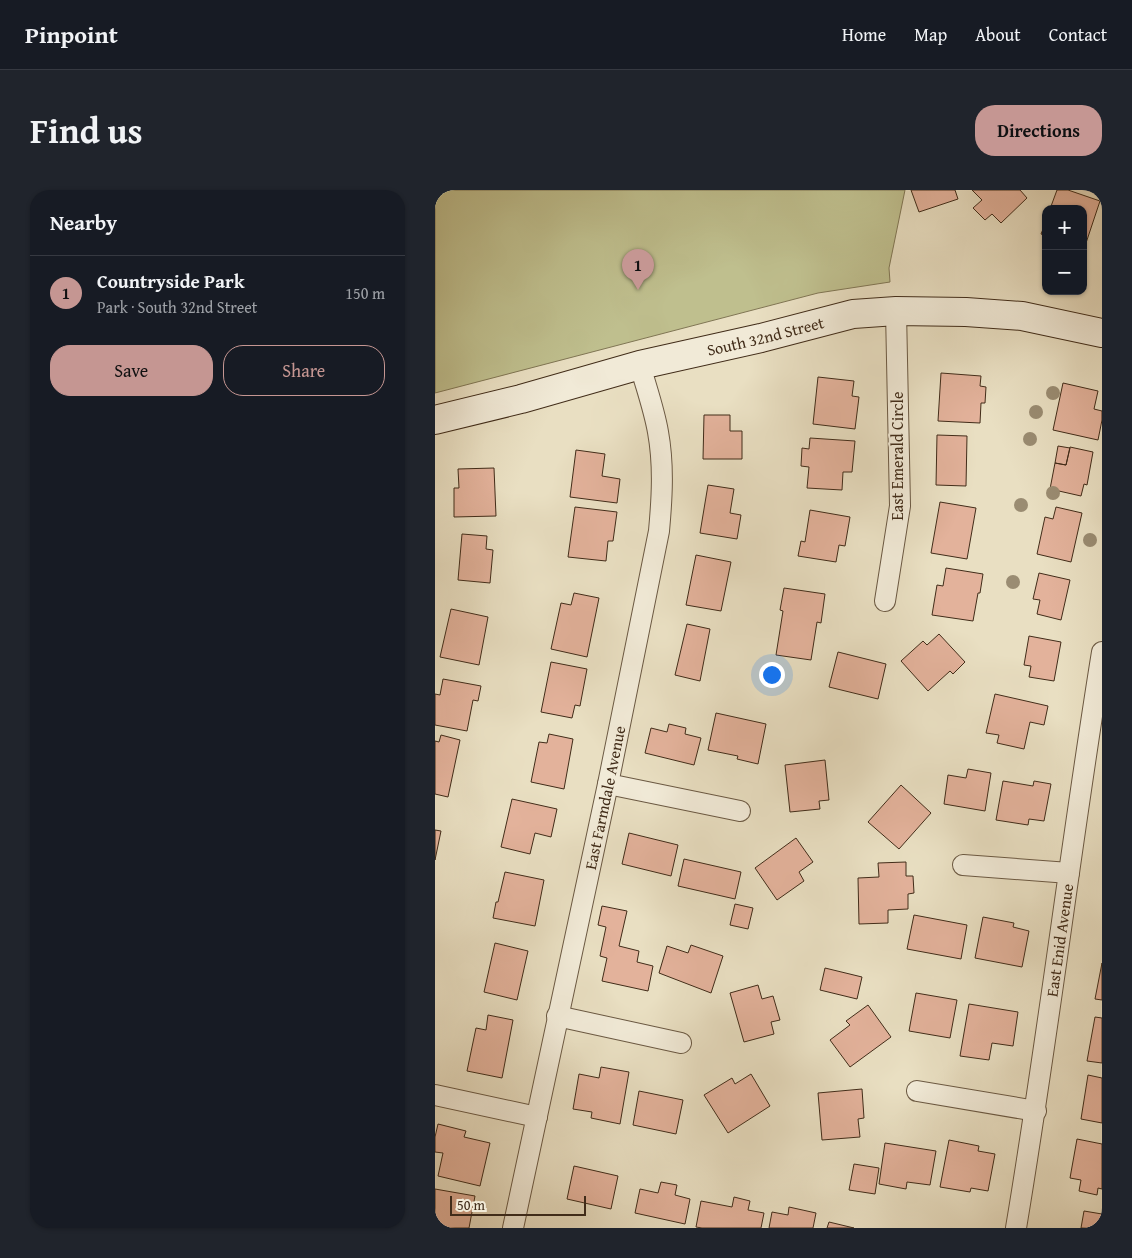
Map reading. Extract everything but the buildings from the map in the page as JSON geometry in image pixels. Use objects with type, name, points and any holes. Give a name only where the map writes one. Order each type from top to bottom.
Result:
[{"type":"street","name":"South 32nd Street","points":[[435,420],[521,399],[640,365],[769,336],[853,314],[896,311],[965,312],[1022,316],[1102,334]]},
{"type":"street","name":"East Emerald Circle","points":[[885,601],[900,506],[896,311]]},
{"type":"street","name":"East Farmdale Avenue","points":[[513,1228],[608,784],[659,531],[662,491],[658,431],[640,365]]},
{"type":"street","name":"East Enid Avenue","points":[[1016,1228],[1036,1111],[1069,873],[1095,738],[1102,652]]},
{"type":"street","points":[[608,784],[740,811]]},
{"type":"street","points":[[963,865],[1069,873]]},
{"type":"street","points":[[557,1016],[681,1043]]},
{"type":"street","points":[[917,1091],[1036,1111]]},
{"type":"street","points":[[435,1095],[537,1117]]},
{"type":"green space","points":[[435,190],[905,190],[889,268],[890,282],[818,293],[435,393]]},
{"type":"place","name":"Countryside Park","points":[[638,290]]}]
